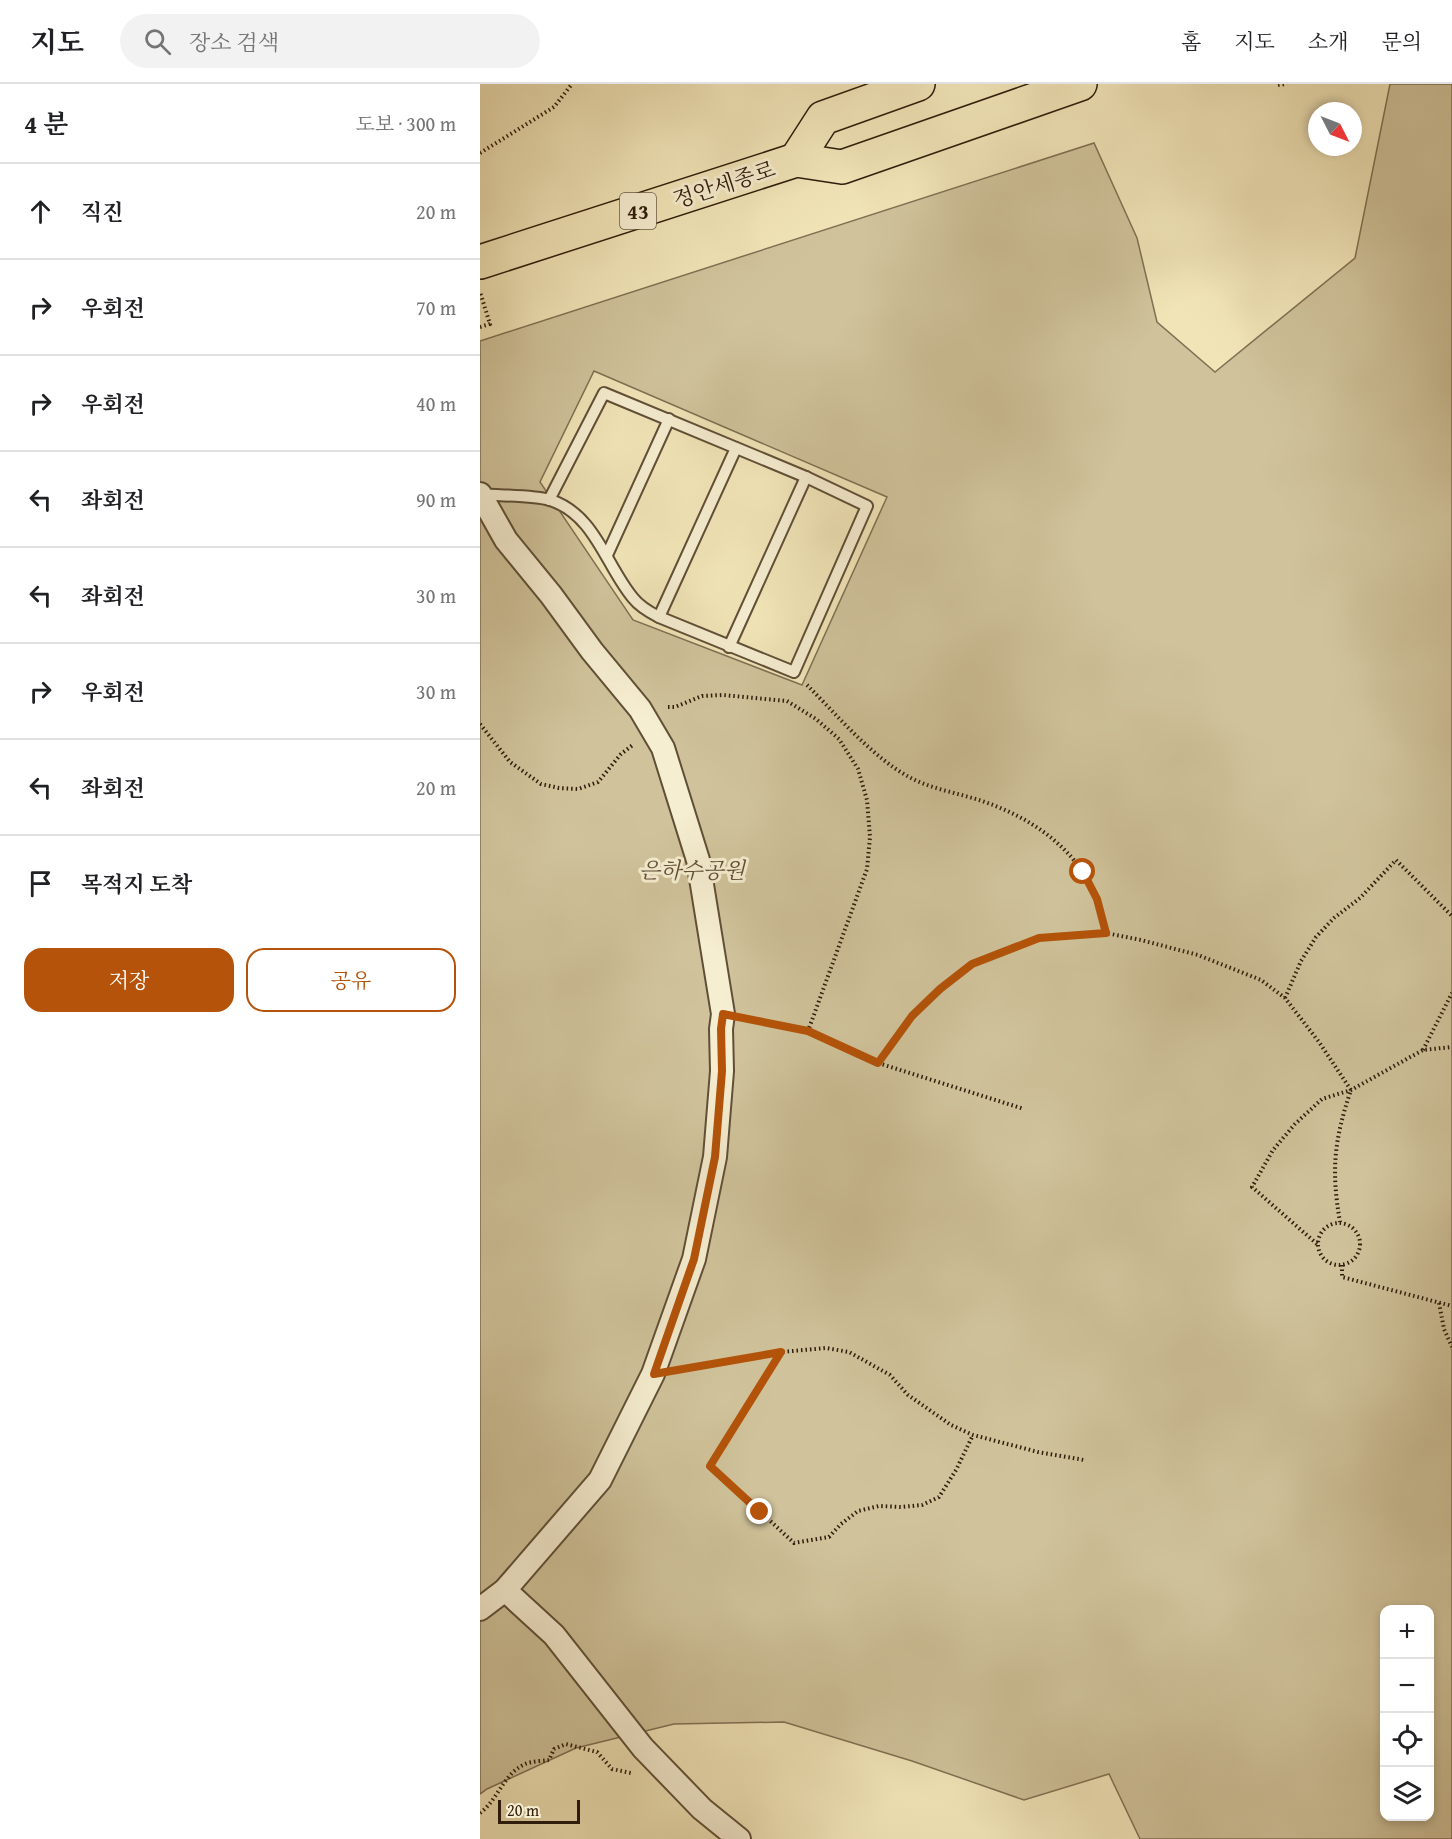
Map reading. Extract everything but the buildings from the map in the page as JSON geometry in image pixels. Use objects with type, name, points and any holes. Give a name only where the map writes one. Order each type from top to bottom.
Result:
[{"type":"highway","name":"정안세종로","points":[[796,160],[824,118],[918,84]]},
{"type":"highway","name":"정안세종로","points":[[480,262],[796,160],[842,167],[1080,84]]},
{"type":"street","points":[[480,494],[506,540],[642,713],[663,748],[698,860],[723,1014],[722,1071],[715,1157],[694,1259],[654,1374],[600,1480],[505,1590],[480,1609]]},
{"type":"street","points":[[505,1590],[554,1635],[643,1748],[702,1809],[739,1839]]},
{"type":"lane","points":[[480,494],[549,500],[569,509],[585,524],[632,597],[641,607],[658,617],[794,672],[867,506],[806,477],[604,393],[549,500]]},
{"type":"lane","points":[[607,555],[669,419]]},
{"type":"lane","points":[[658,617],[735,448]]},
{"type":"lane","points":[[729,647],[806,477]]},
{"type":"path","points":[[480,153],[554,107],[572,84]]},
{"type":"path","points":[[1278,86],[1287,84]]},
{"type":"path","points":[[480,291],[490,324],[480,327]]},
{"type":"path","points":[[794,672],[862,740],[909,777],[983,801],[1015,814],[1042,829],[1065,849],[1083,872],[1097,899],[1106,933]]},
{"type":"path","points":[[480,724],[510,762],[541,784],[578,789],[598,782],[621,754],[640,740],[642,713],[675,707],[702,696],[723,695],[787,701],[816,719],[838,739],[858,769],[867,800],[870,837],[867,869],[808,1031]]},
{"type":"path","points":[[1285,998],[1301,961],[1316,937],[1334,918],[1360,898],[1396,860],[1452,916]]},
{"type":"path","points":[[878,1063],[912,1016],[940,989],[972,964],[1039,938],[1106,933],[1198,955],[1262,980],[1285,998],[1319,1042],[1351,1090]]},
{"type":"path","points":[[1423,1050],[1452,993]]},
{"type":"path","points":[[723,1014],[808,1031],[878,1063],[1024,1108]]},
{"type":"path","points":[[1317,1245],[1252,1187],[1273,1150],[1295,1124],[1322,1099],[1351,1090],[1423,1050],[1452,1047]]},
{"type":"path","points":[[1340,1222],[1334,1189],[1335,1156],[1342,1116],[1351,1090]]},
{"type":"path","points":[[1340,1222],[1353,1227],[1360,1240],[1358,1253],[1348,1263],[1342,1265],[1328,1262],[1319,1252],[1317,1245],[1318,1237],[1327,1226],[1340,1222]]},
{"type":"path","points":[[1342,1265],[1342,1277],[1452,1306]]},
{"type":"path","points":[[1439,1303],[1444,1329],[1452,1347]]},
{"type":"path","points":[[654,1374],[781,1352],[826,1348],[849,1352],[890,1375],[908,1395],[951,1425],[973,1435],[1038,1452],[1084,1460]]},
{"type":"path","points":[[781,1352],[710,1466],[794,1543],[829,1538],[841,1524],[858,1511],[879,1506],[922,1505],[939,1497],[956,1470],[973,1435]]},
{"type":"path","points":[[480,1813],[486,1809],[506,1778],[525,1764],[549,1760],[554,1749],[566,1744],[597,1752],[612,1769],[631,1773],[629,1755],[632,1749],[643,1748]]},
{"type":"green space","name":"은하수공원","points":[[1390,84],[1452,84],[1452,1839],[1140,1839],[1109,1774],[1024,1800],[912,1761],[784,1722],[674,1724],[576,1748],[480,1794],[480,341],[1094,143],[1137,238],[1157,322],[1215,372],[1355,258]],"holes":[[[594,371],[887,497],[802,685],[633,620],[540,482]]]},
{"type":"route","points":[[760,1512],[710,1466],[781,1352],[654,1374],[694,1259],[715,1157],[722,1071],[723,1014],[808,1031],[878,1063],[912,1016],[940,989],[972,964],[1039,938],[1106,933],[1097,899],[1083,872]]}]
